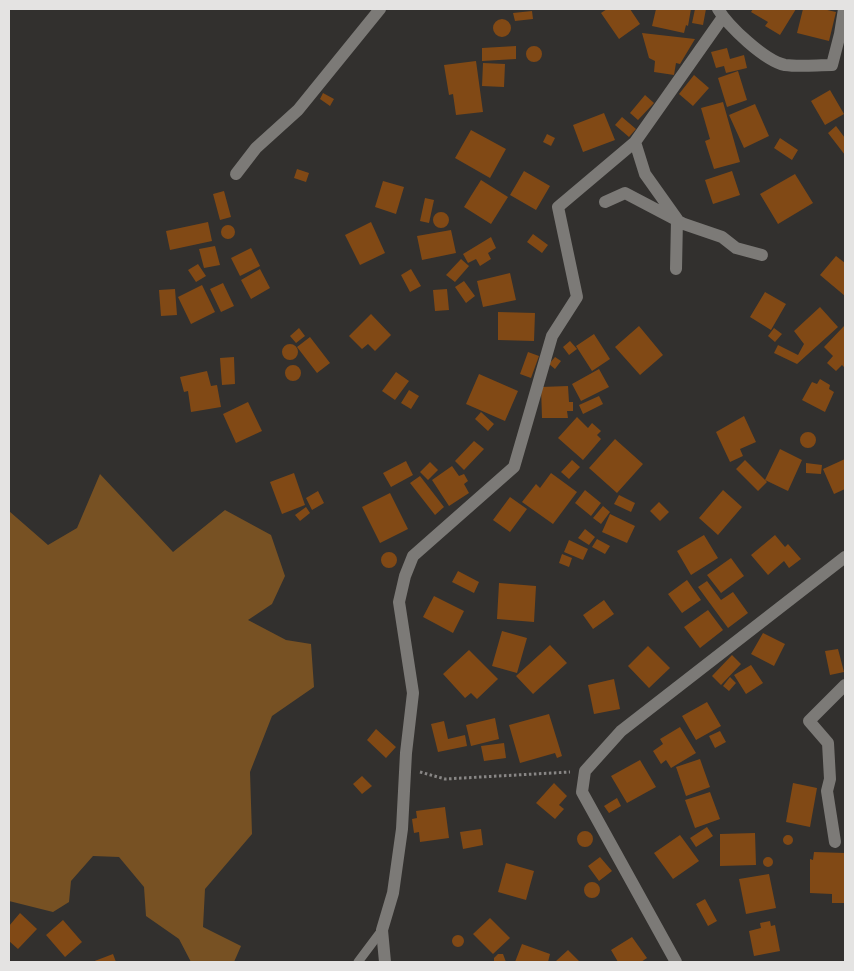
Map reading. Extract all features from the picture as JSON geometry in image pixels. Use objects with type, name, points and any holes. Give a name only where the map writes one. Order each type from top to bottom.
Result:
[{"type":"street","points":[[236,174],[256,148],[298,110],[380,9]]},
{"type":"street","points":[[385,962],[382,930],[393,892],[402,830],[413,693],[399,602],[405,576],[414,556],[514,467],[552,336],[577,298],[558,207],[635,142],[721,13],[751,46],[784,65],[832,64],[844,9]]},
{"type":"street","points":[[635,142],[645,174],[677,219],[676,269]]},
{"type":"street","points":[[605,202],[625,193],[684,224],[722,237],[736,248],[762,255]]},
{"type":"street","points":[[676,962],[582,792],[585,771],[621,731],[845,557]]},
{"type":"street","points":[[835,842],[827,791],[830,779],[828,743],[809,721],[845,685]]},
{"type":"lane","points":[[358,962],[382,930]]},
{"type":"path","points":[[406,768],[445,779],[585,771]]},
{"type":"shaded area","points":[[100,474],[173,552],[225,510],[271,535],[285,576],[272,604],[248,620],[286,640],[311,644],[314,687],[272,716],[250,772],[252,834],[205,889],[203,927],[241,946],[234,962],[191,962],[179,939],[146,916],[144,887],[119,857],[93,856],[71,881],[69,902],[53,912],[9,901],[9,511],[48,545],[77,528]]},
{"type":"building","points":[[607,9],[630,9],[640,24],[619,39],[601,13]]},
{"type":"building","points":[[656,9],[691,9],[688,26],[686,25],[684,33],[652,26]]},
{"type":"building","points":[[695,9],[706,9],[703,25],[692,23]]},
{"type":"building","points":[[753,9],[796,9],[780,35],[765,26],[768,22],[751,12]]},
{"type":"building","points":[[803,9],[823,9],[836,12],[829,41],[797,33]]},
{"type":"building","points":[[532,11],[533,19],[515,21],[513,13]]},
{"type":"building","points":[[502,19],[510,24],[511,28],[506,36],[502,37],[494,32],[493,28],[498,20]]},
{"type":"building","points":[[642,33],[695,39],[680,64],[676,63],[674,75],[654,72],[655,61],[649,58]]},
{"type":"building","points":[[516,46],[516,59],[482,61],[482,48]]},
{"type":"building","points":[[534,46],[542,54],[534,62],[526,54]]},
{"type":"building","points":[[727,48],[730,59],[744,55],[747,68],[726,73],[724,66],[716,68],[711,52]]},
{"type":"building","points":[[476,61],[483,112],[456,115],[453,94],[449,95],[444,65]]},
{"type":"building","points":[[483,63],[505,64],[504,87],[482,86]]},
{"type":"building","points":[[738,71],[747,100],[727,107],[718,78]]},
{"type":"building","points":[[694,75],[709,88],[693,106],[679,94]]},
{"type":"building","points":[[830,90],[844,114],[825,125],[811,101]]},
{"type":"building","points":[[323,93],[334,99],[330,106],[320,99]]},
{"type":"building","points":[[645,95],[654,103],[638,120],[630,113]]},
{"type":"building","points":[[723,102],[740,162],[714,169],[705,141],[710,139],[701,108]]},
{"type":"building","points":[[755,104],[769,136],[744,148],[729,115]]},
{"type":"building","points":[[604,113],[615,140],[583,152],[573,125]]},
{"type":"building","points":[[622,117],[636,129],[629,137],[615,125]]},
{"type":"building","points":[[836,126],[845,138],[845,155],[828,133]]},
{"type":"building","points":[[471,130],[506,149],[490,178],[455,158]]},
{"type":"building","points":[[547,134],[555,138],[551,146],[543,142]]},
{"type":"building","points":[[780,138],[798,150],[792,160],[774,148]]},
{"type":"building","points":[[297,169],[309,173],[306,182],[294,178]]},
{"type":"building","points":[[524,171],[550,186],[536,210],[510,195]]},
{"type":"building","points":[[732,171],[740,195],[713,204],[705,180]]},
{"type":"building","points":[[795,174],[813,203],[778,224],[760,194]]},
{"type":"building","points":[[481,180],[508,197],[491,224],[464,207]]},
{"type":"building","points":[[383,181],[404,187],[396,214],[375,207]]},
{"type":"building","points":[[224,191],[231,217],[220,220],[213,194]]},
{"type":"building","points":[[425,198],[434,200],[429,223],[420,221]]},
{"type":"building","points":[[441,212],[449,220],[441,228],[433,220]]},
{"type":"building","points":[[208,222],[212,241],[170,250],[166,231]]},
{"type":"building","points":[[371,222],[385,253],[360,265],[345,235]]},
{"type":"building","points":[[225,225],[231,225],[235,232],[231,239],[225,239],[221,235],[221,229]]},
{"type":"building","points":[[451,230],[456,253],[422,260],[417,236]]},
{"type":"building","points":[[533,234],[548,245],[542,253],[527,242]]},
{"type":"building","points":[[491,237],[496,248],[488,253],[491,259],[480,266],[476,259],[468,263],[463,254]]},
{"type":"building","points":[[215,246],[220,265],[204,268],[199,249]]},
{"type":"building","points":[[251,248],[260,266],[240,276],[231,258]]},
{"type":"building","points":[[836,256],[845,263],[845,296],[820,275]]},
{"type":"building","points":[[461,259],[469,266],[455,282],[446,275]]},
{"type":"building","points":[[198,264],[206,276],[196,282],[188,270]]},
{"type":"building","points":[[260,269],[270,288],[251,299],[241,280]]},
{"type":"building","points":[[411,269],[421,286],[410,292],[401,275]]},
{"type":"building","points":[[510,273],[516,300],[483,307],[477,281]]},
{"type":"building","points":[[464,281],[475,296],[466,303],[455,287]]},
{"type":"building","points":[[223,283],[234,306],[221,312],[210,289]]},
{"type":"building","points":[[202,285],[215,312],[191,324],[178,297]]},
{"type":"building","points":[[175,289],[177,315],[161,316],[159,290]]},
{"type":"building","points":[[447,289],[449,310],[435,311],[433,290]]},
{"type":"building","points":[[765,292],[786,304],[771,330],[750,317]]},
{"type":"building","points":[[820,307],[838,327],[797,364],[774,353],[778,345],[798,355],[804,344],[794,331]]},
{"type":"building","points":[[498,312],[535,313],[534,341],[498,340]]},
{"type":"building","points":[[371,314],[391,335],[375,351],[368,344],[362,349],[349,336]]},
{"type":"building","points":[[639,326],[663,355],[640,375],[615,347]]},
{"type":"building","points":[[844,326],[845,368],[842,365],[836,371],[827,363],[833,356],[824,347]]},
{"type":"building","points":[[299,328],[305,336],[296,343],[290,336]]},
{"type":"building","points":[[774,328],[782,334],[775,342],[768,336]]},
{"type":"building","points":[[594,334],[610,359],[592,371],[576,346]]},
{"type":"building","points":[[310,337],[330,363],[317,373],[297,347]]},
{"type":"building","points":[[570,341],[577,349],[569,355],[563,347]]},
{"type":"building","points":[[290,344],[298,352],[290,360],[282,352]]},
{"type":"building","points":[[528,352],[539,356],[531,378],[520,374]]},
{"type":"building","points":[[234,357],[235,384],[222,385],[220,358]]},
{"type":"building","points":[[555,357],[561,361],[555,369],[549,364]]},
{"type":"building","points":[[293,365],[301,373],[293,381],[285,373]]},
{"type":"building","points":[[599,369],[609,387],[581,401],[572,384]]},
{"type":"building","points":[[207,371],[211,386],[217,385],[221,407],[191,412],[188,391],[184,392],[180,377]]},
{"type":"building","points":[[396,372],[409,381],[395,400],[382,391]]},
{"type":"building","points":[[479,374],[518,391],[505,421],[466,404]]},
{"type":"building","points":[[820,379],[830,385],[829,389],[834,392],[825,412],[802,400],[812,382],[817,384]]},
{"type":"building","points":[[568,386],[569,402],[573,402],[573,411],[567,411],[568,418],[542,418],[541,387]]},
{"type":"building","points":[[409,390],[419,396],[411,409],[401,403]]},
{"type":"building","points":[[599,396],[603,404],[583,414],[579,405]]},
{"type":"building","points":[[248,402],[262,431],[236,443],[223,414]]},
{"type":"building","points":[[481,412],[494,424],[488,431],[475,419]]},
{"type":"building","points":[[744,416],[756,442],[740,449],[743,456],[730,462],[716,432]]},
{"type":"building","points":[[577,417],[588,428],[592,423],[601,431],[597,435],[601,439],[583,460],[558,438]]},
{"type":"building","points":[[808,432],[816,440],[808,448],[800,440]]},
{"type":"building","points":[[615,439],[643,464],[617,493],[589,468]]},
{"type":"building","points":[[474,441],[484,449],[464,470],[455,461]]},
{"type":"building","points":[[780,449],[802,460],[788,491],[765,480]]},
{"type":"building","points":[[845,459],[845,489],[834,494],[823,469]]},
{"type":"building","points":[[572,460],[580,467],[569,479],[561,472]]},
{"type":"building","points":[[745,460],[767,482],[758,491],[736,469]]},
{"type":"building","points":[[406,461],[413,475],[391,487],[383,473]]},
{"type":"building","points":[[430,462],[438,470],[428,480],[420,472]]},
{"type":"building","points":[[806,463],[822,465],[821,474],[806,473]]},
{"type":"building","points":[[452,466],[459,476],[464,474],[468,481],[464,484],[469,493],[449,506],[432,480]]},
{"type":"building","points":[[294,473],[305,505],[282,514],[270,482]]},
{"type":"building","points":[[551,473],[577,492],[553,524],[522,502],[536,484],[540,488]]},
{"type":"building","points":[[420,476],[444,507],[435,515],[410,483]]},
{"type":"building","points":[[585,490],[601,503],[591,516],[575,503]]},
{"type":"building","points":[[723,490],[742,507],[718,535],[699,518]]},
{"type":"building","points":[[318,491],[324,503],[312,510],[306,498]]},
{"type":"building","points":[[390,493],[408,529],[380,543],[362,507]]},
{"type":"building","points":[[619,495],[635,503],[631,512],[614,504]]},
{"type":"building","points":[[510,497],[527,509],[510,532],[493,520]]},
{"type":"building","points":[[659,502],[669,512],[660,521],[650,511]]},
{"type":"building","points":[[603,506],[610,512],[601,524],[593,518]]},
{"type":"building","points":[[306,507],[310,513],[300,521],[295,515]]},
{"type":"building","points":[[610,514],[635,526],[627,543],[602,532]]},
{"type":"building","points":[[585,529],[595,537],[589,545],[578,538]]},
{"type":"building","points":[[704,535],[718,558],[691,575],[677,551]]},
{"type":"building","points":[[775,535],[785,547],[788,544],[801,559],[789,568],[784,561],[768,575],[751,555]]},
{"type":"building","points":[[597,539],[610,546],[605,554],[592,547]]},
{"type":"building","points":[[569,540],[588,549],[583,560],[564,552]]},
{"type":"building","points":[[389,552],[397,560],[389,568],[381,560]]},
{"type":"building","points":[[562,554],[572,558],[569,567],[559,563]]},
{"type":"building","points":[[731,558],[744,576],[721,593],[707,575]]},
{"type":"building","points":[[458,571],[479,582],[474,593],[452,582]]},
{"type":"building","points":[[687,580],[701,600],[682,613],[668,594]]},
{"type":"building","points":[[707,581],[721,600],[733,592],[748,613],[728,628],[698,587]]},
{"type":"building","points":[[499,583],[536,586],[534,622],[497,619]]},
{"type":"building","points":[[434,596],[464,611],[453,633],[423,617]]},
{"type":"building","points":[[604,600],[614,614],[593,629],[583,615]]},
{"type":"building","points":[[708,610],[723,630],[700,648],[684,627]]},
{"type":"building","points":[[502,631],[527,638],[517,673],[492,666]]},
{"type":"building","points":[[763,633],[785,644],[774,666],[751,654]]},
{"type":"building","points":[[550,645],[567,663],[533,694],[516,676]]},
{"type":"building","points":[[648,646],[670,668],[649,688],[628,666]]},
{"type":"building","points":[[838,649],[844,672],[830,675],[825,651]]},
{"type":"building","points":[[469,650],[498,679],[477,699],[471,693],[465,698],[443,674]]},
{"type":"building","points":[[732,655],[741,664],[721,685],[712,676]]},
{"type":"building","points":[[751,665],[763,683],[746,694],[734,675]]},
{"type":"building","points":[[730,677],[736,683],[729,691],[723,686]]},
{"type":"building","points":[[614,679],[620,709],[594,714],[588,685]]},
{"type":"building","points":[[707,702],[721,726],[696,740],[682,716]]},
{"type":"building","points":[[549,714],[562,756],[557,758],[555,753],[520,763],[509,725]]},
{"type":"building","points":[[495,718],[499,739],[471,746],[466,725]]},
{"type":"building","points":[[444,721],[448,739],[465,735],[467,746],[438,752],[431,724]]},
{"type":"building","points":[[680,727],[696,753],[671,768],[666,760],[661,764],[653,751],[663,744],[660,739]]},
{"type":"building","points":[[376,729],[396,747],[386,758],[367,740]]},
{"type":"building","points":[[720,731],[726,742],[715,748],[709,736]]},
{"type":"building","points":[[504,743],[506,758],[484,761],[481,746]]},
{"type":"building","points":[[700,759],[710,787],[686,796],[676,767]]},
{"type":"building","points":[[640,760],[656,787],[627,803],[611,776]]},
{"type":"building","points":[[362,776],[372,786],[362,794],[353,784]]},
{"type":"building","points":[[554,783],[567,796],[559,805],[564,809],[555,819],[536,803]]},
{"type":"building","points":[[793,783],[817,788],[810,827],[786,822]]},
{"type":"building","points":[[710,792],[720,819],[695,828],[685,800]]},
{"type":"building","points":[[617,798],[621,806],[609,813],[604,806]]},
{"type":"building","points":[[445,807],[449,838],[420,842],[419,832],[414,833],[412,819],[417,818],[416,811]]},
{"type":"building","points":[[707,827],[713,836],[696,847],[690,838]]},
{"type":"building","points":[[481,829],[483,845],[463,849],[460,832]]},
{"type":"building","points":[[582,831],[588,831],[593,836],[591,845],[582,847],[577,842],[577,836]]},
{"type":"building","points":[[755,833],[756,865],[720,866],[720,834]]},
{"type":"building","points":[[680,835],[699,861],[673,879],[654,853]]},
{"type":"building","points":[[786,835],[790,835],[793,840],[792,844],[786,845],[783,842],[783,838]]},
{"type":"building","points":[[814,852],[845,853],[845,903],[832,903],[832,894],[810,893],[810,859],[813,860]]},
{"type":"building","points":[[600,857],[612,871],[599,881],[588,866]]},
{"type":"building","points":[[766,857],[770,857],[773,862],[772,866],[766,867],[763,864],[763,860]]},
{"type":"building","points":[[506,863],[534,871],[526,900],[498,892]]},
{"type":"building","points":[[769,874],[776,908],[746,914],[739,879]]},
{"type":"building","points":[[589,882],[595,882],[600,887],[598,896],[589,898],[584,893],[584,887]]},
{"type":"building","points":[[705,899],[717,921],[708,926],[696,904]]},
{"type":"building","points":[[20,913],[37,929],[18,949],[9,941],[9,926]]},
{"type":"building","points":[[490,918],[510,938],[493,954],[473,934]]},
{"type":"building","points":[[63,920],[82,942],[65,957],[46,935]]},
{"type":"building","points":[[770,921],[771,926],[775,925],[780,951],[754,956],[749,931],[761,928],[760,923]]},
{"type":"building","points":[[456,935],[460,935],[464,941],[460,947],[456,947],[452,943],[452,939]]},
{"type":"building","points":[[632,937],[647,958],[641,962],[618,962],[611,950]]},
{"type":"building","points":[[522,944],[550,954],[548,962],[515,962]]},
{"type":"building","points":[[568,950],[579,961],[556,961]]},
{"type":"building","points":[[113,954],[116,962],[92,962]]},
{"type":"building","points":[[498,954],[503,954],[506,962],[494,962],[494,958]]}]
